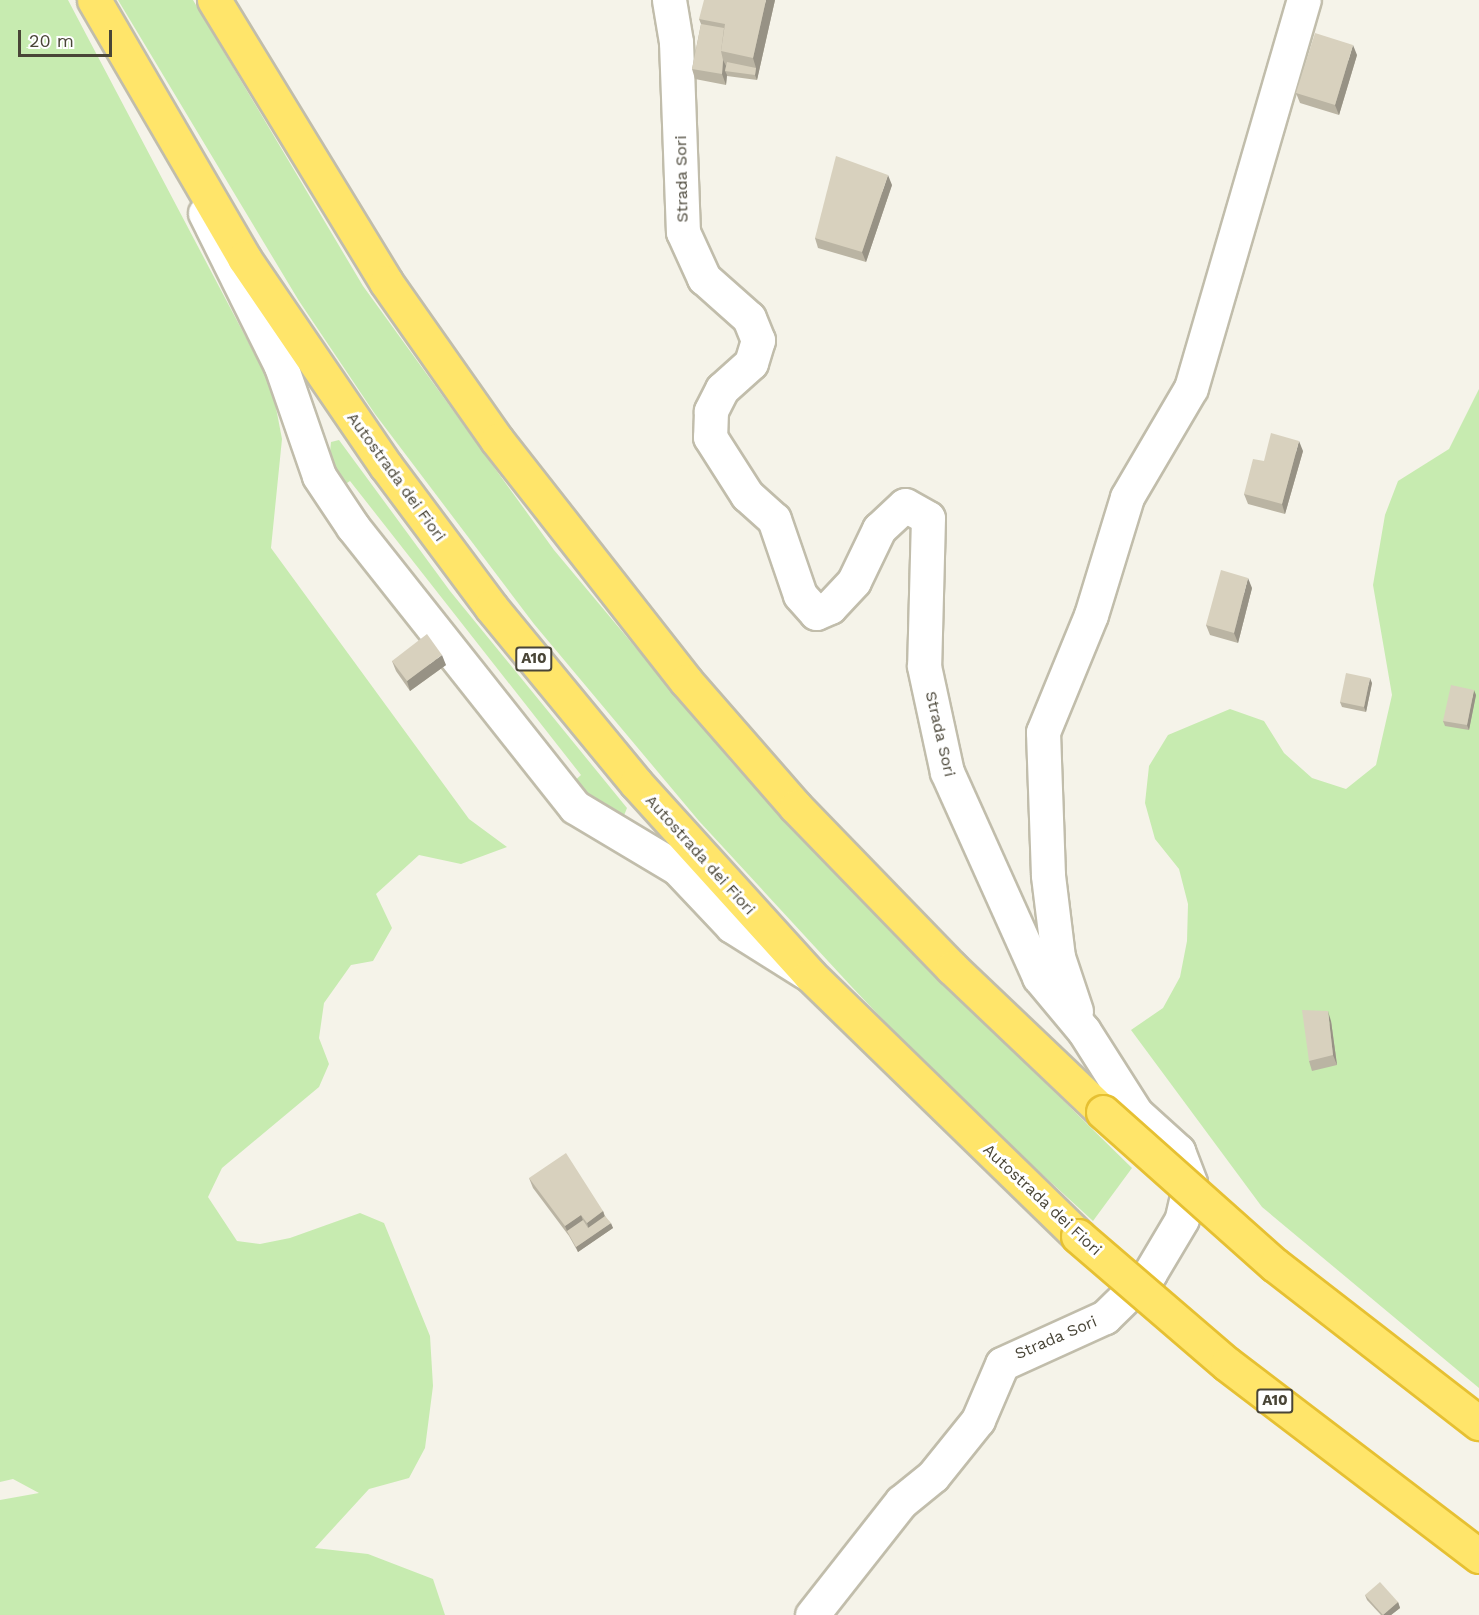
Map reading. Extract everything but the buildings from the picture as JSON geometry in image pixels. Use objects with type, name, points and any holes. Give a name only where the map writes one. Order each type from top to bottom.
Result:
[{"type":"highway","name":"Autostrada dei Fiori","points":[[94,0],[182,159],[386,466],[491,608],[636,783],[810,975],[1078,1236],[1227,1364],[1479,1556]]},
{"type":"highway","points":[[214,0],[386,282],[497,440],[642,626],[796,807],[952,968],[1103,1112],[1275,1265],[1479,1423]]},
{"type":"street","name":"Strada Sori","points":[[669,0],[676,42],[683,232],[704,278],[750,318],[758,340],[751,363],[722,389],[711,411],[710,437],[747,495],[774,519],[800,595],[816,613],[830,606],[854,581],[879,529],[905,504],[928,518],[924,666],[946,772],[1039,977],[1084,1031],[1136,1113],[1178,1151],[1190,1183],[1182,1219],[1150,1273],[1105,1317],[1002,1364],[978,1420],[933,1476],[901,1502],[812,1615]]},
{"type":"street","points":[[1084,1031],[1058,957],[1048,875],[1043,732],[1091,615],[1127,496],[1191,388],[1304,0]]},
{"type":"street","points":[[182,159],[243,298],[281,366],[319,476],[353,527],[575,807],[677,868],[732,926],[810,975]]},
{"type":"green space","points":[[0,0],[68,0],[272,387],[282,439],[271,548],[469,819],[507,847],[461,864],[419,855],[376,894],[392,928],[373,961],[351,965],[324,1003],[319,1038],[329,1064],[319,1087],[222,1168],[208,1197],[237,1241],[260,1244],[290,1238],[360,1213],[384,1223],[430,1336],[433,1386],[425,1448],[409,1478],[369,1489],[315,1548],[368,1554],[433,1579],[445,1615],[0,1615],[0,1500],[39,1493],[13,1479],[0,1482]]},
{"type":"green space","points":[[118,0],[193,0],[363,286],[554,550],[733,764],[921,961],[1132,1168],[1093,1221],[947,1087],[851,986],[699,821],[534,624],[375,414],[299,301]]},
{"type":"green space","points":[[1479,389],[1479,1388],[1262,1207],[1131,1030],[1163,1008],[1180,977],[1187,941],[1188,904],[1179,869],[1155,839],[1145,803],[1149,766],[1168,735],[1230,709],[1264,721],[1284,753],[1312,778],[1346,789],[1376,765],[1392,695],[1373,585],[1385,515],[1398,481],[1449,449]]},
{"type":"green space","points":[[339,440],[450,591],[627,808],[623,818],[596,807],[572,783],[581,775],[350,481],[341,487],[330,452],[331,442]]}]
